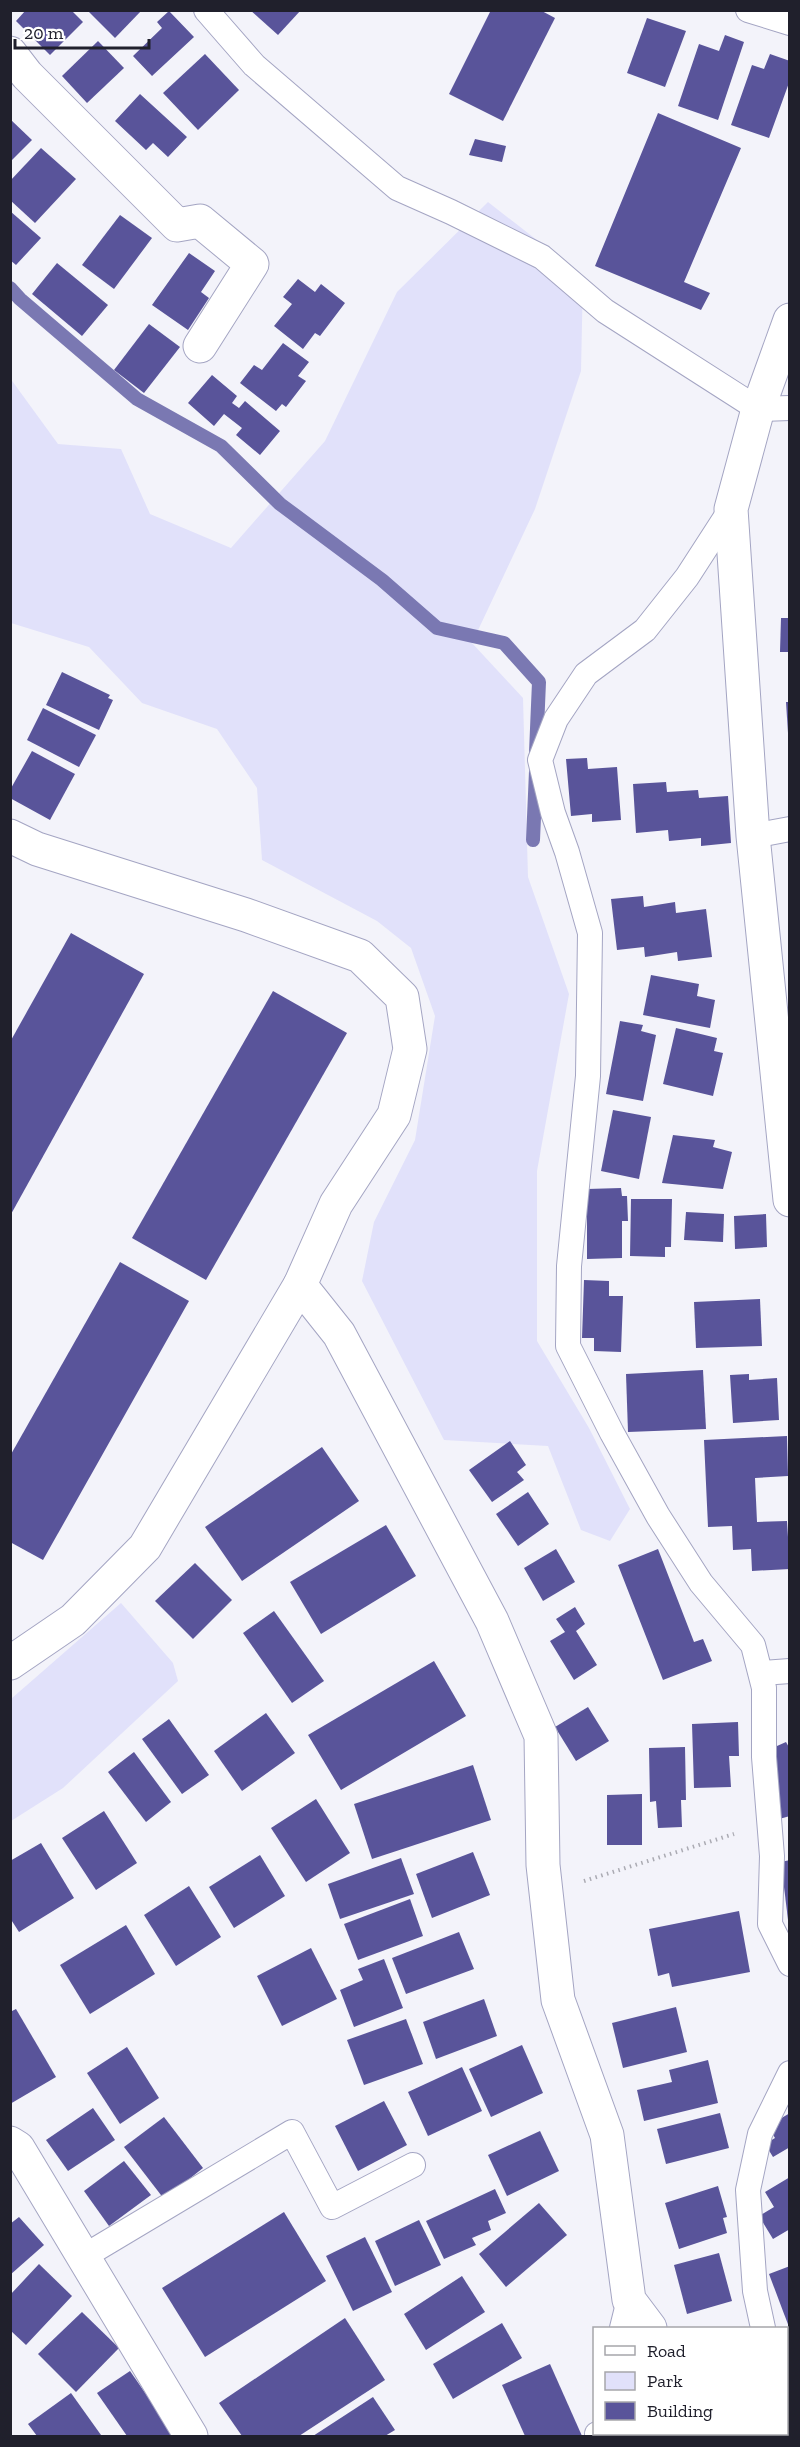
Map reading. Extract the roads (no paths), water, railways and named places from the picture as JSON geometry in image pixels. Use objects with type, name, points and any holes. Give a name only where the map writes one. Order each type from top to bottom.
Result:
[{"type":"street","points":[[10,53],[27,75],[177,225],[200,221],[252,264],[200,346]]},
{"type":"street","points":[[789,320],[774,408],[731,509],[753,836],[789,1193]]},
{"type":"street","points":[[10,836],[37,849],[246,915],[360,956],[402,997],[410,1049],[394,1116],[336,1204],[300,1285],[145,1547],[73,1620],[10,1663]]},
{"type":"street","points":[[300,1285],[339,1334],[492,1621],[541,1736],[543,1865],[558,2000],[607,2135],[626,2314],[648,2327]]},
{"type":"street","points":[[10,2143],[18,2148],[191,2436]]},
{"type":"lane","points":[[206,10],[254,65],[397,188],[542,257],[605,311],[774,408]]},
{"type":"lane","points":[[748,10],[789,23]]},
{"type":"lane","points":[[731,509],[687,577],[645,630],[586,674],[555,719],[540,760],[553,813],[567,852],[590,933],[588,1076],[569,1266],[568,1346],[612,1433],[658,1516],[701,1583],[753,1645],[764,1688],[764,1758],[772,1856],[770,1924],[789,1964]]},
{"type":"lane","points":[[753,836],[789,829]]},
{"type":"lane","points":[[762,1673],[789,1671]]},
{"type":"lane","points":[[763,2327],[755,2291],[748,2190],[760,2134],[789,2073]]},
{"type":"lane","points":[[84,2257],[292,2132],[332,2207],[413,2164]]},
{"type":"waterway","points":[[10,288],[137,399],[221,446],[280,504],[382,580],[437,628],[504,643],[539,682],[536,752]]},
{"type":"waterway","points":[[533,840],[536,771]]}]
